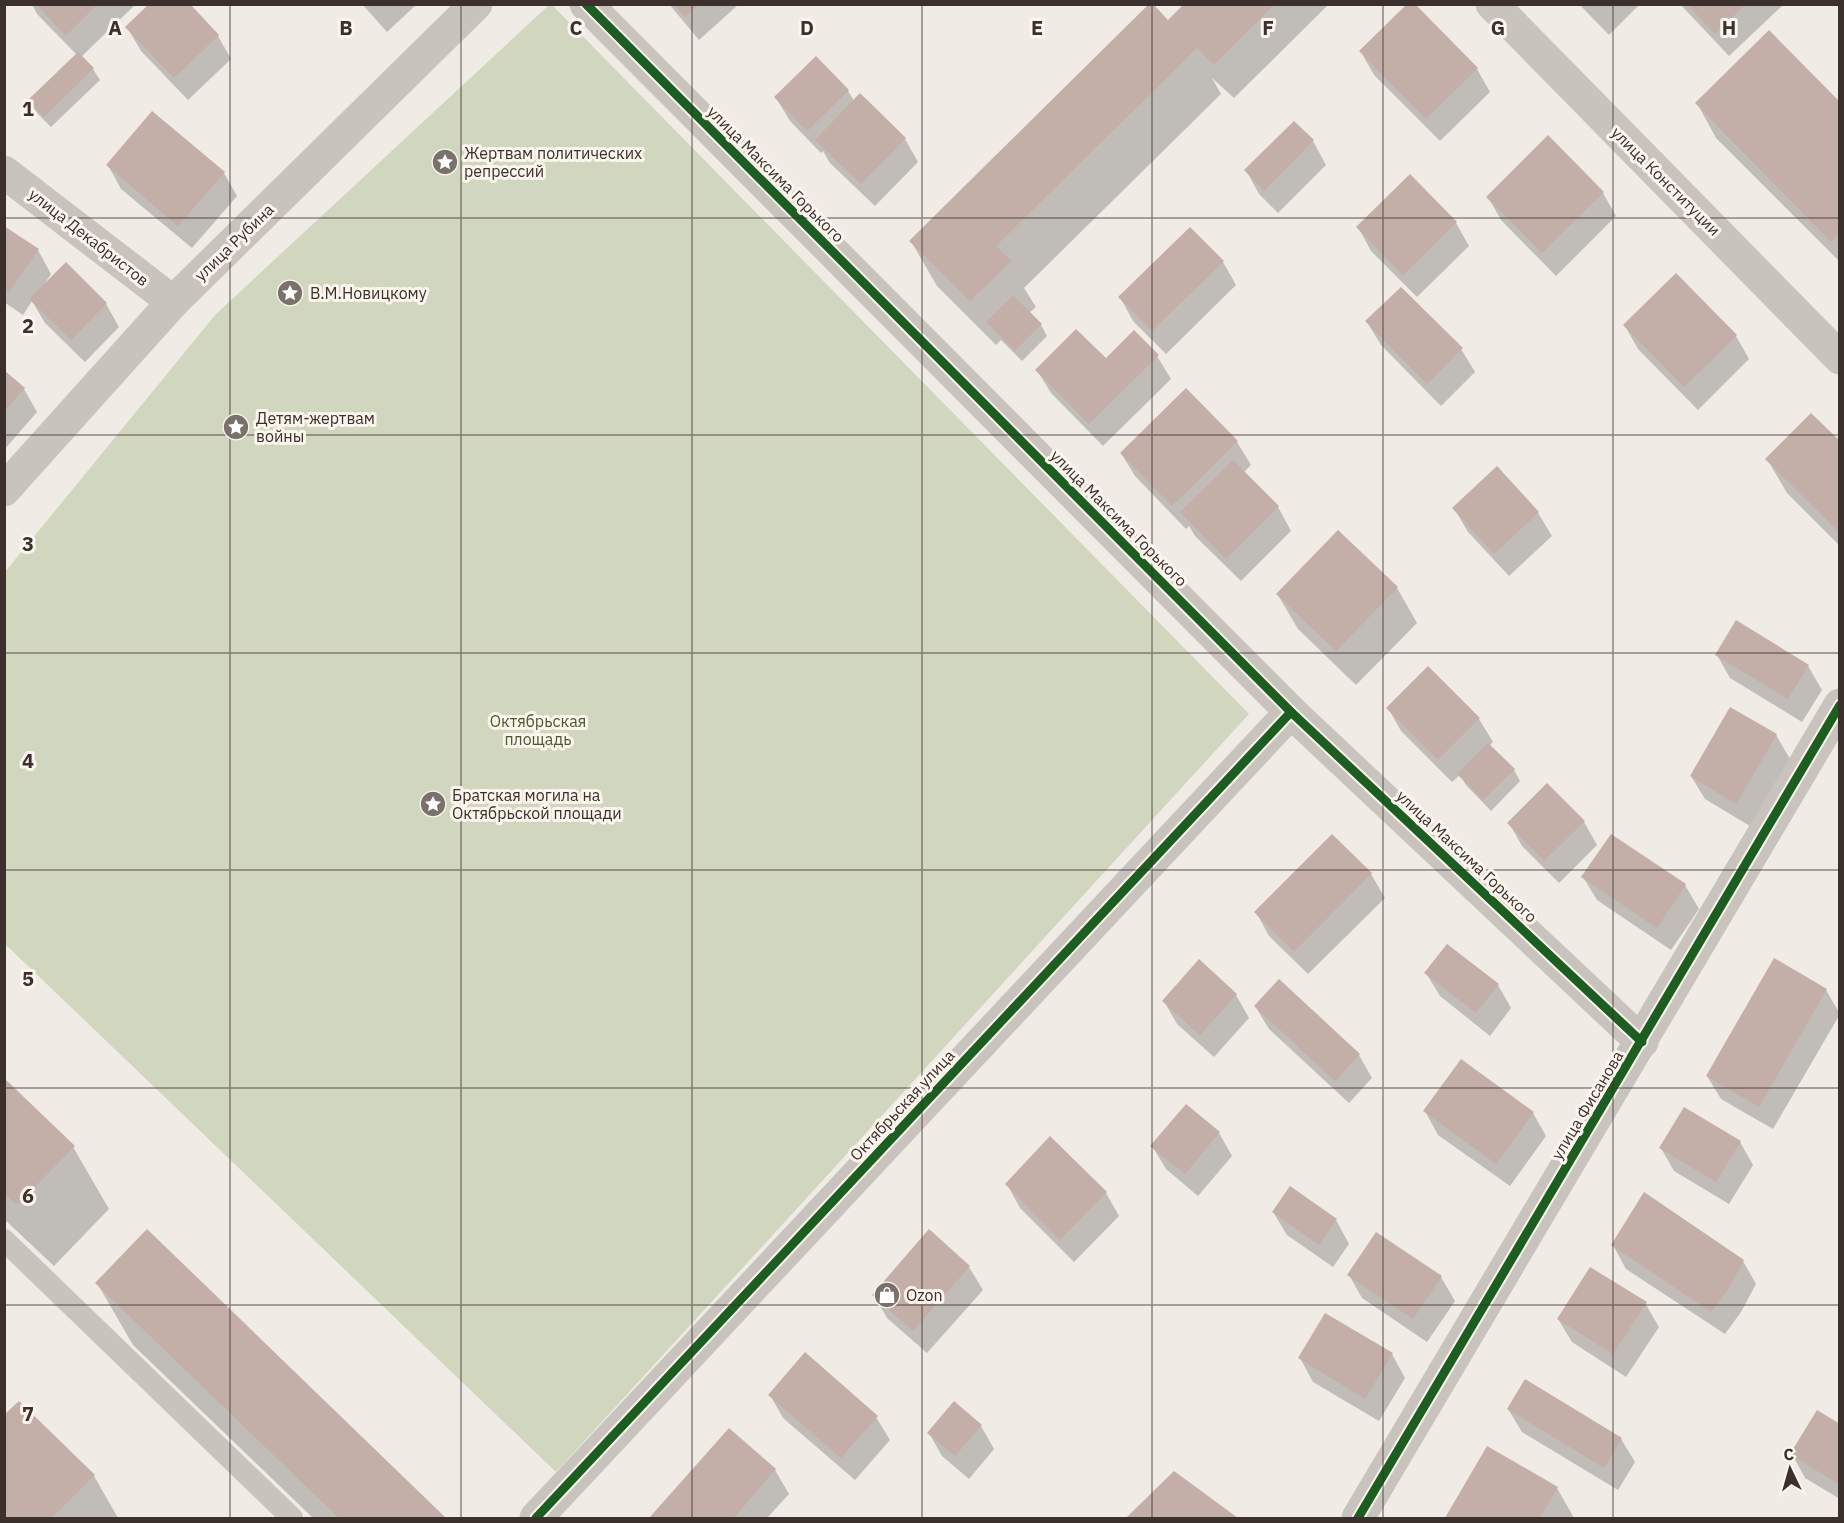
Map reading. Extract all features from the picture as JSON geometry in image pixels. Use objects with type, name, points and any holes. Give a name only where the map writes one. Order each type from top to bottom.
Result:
[{"type":"street","name":"улица Рубина","points":[[4,490],[173,302],[476,4]]},
{"type":"street","name":"улица Максима Горького","points":[[586,4],[1291,712],[1642,1041]]},
{"type":"street","name":"улица Конституции","points":[[1492,4],[1839,358]]},
{"type":"street","name":"улица Декабристов","points":[[4,171],[173,302]]},
{"type":"street","name":"улица Фисанова","points":[[1358,1518],[1839,705]]},
{"type":"street","name":"Октябрьская улица","points":[[536,1518],[1291,712]]},
{"type":"lane","points":[[4,1240],[292,1518]]},
{"type":"green space","name":"Октябрьская площадь","points":[[549,5],[552,5],[1249,714],[556,1472],[4,943],[5,572],[216,314]]},
{"type":"building","points":[[36,4],[98,4],[66,36]]},
{"type":"building","points":[[149,4],[190,4],[219,35],[174,78],[125,27]]},
{"type":"building","points":[[674,4],[700,4],[685,17]]},
{"type":"building","points":[[1149,4],[1153,4],[1168,20],[1184,4],[1275,4],[1214,65],[1197,48],[996,246],[1011,261],[970,301],[909,241]]},
{"type":"building","points":[[1407,4],[1415,4],[1478,68],[1426,119],[1359,51]]},
{"type":"building","points":[[1687,4],[1746,4],[1715,34]]},
{"type":"building","points":[[1769,30],[1840,102],[1840,233],[1831,242],[1695,103]]},
{"type":"building","points":[[78,52],[94,68],[44,117],[28,100]]},
{"type":"building","points":[[816,56],[849,90],[807,131],[774,97]]},
{"type":"building","points":[[860,93],[906,138],[861,184],[815,140]]},
{"type":"building","points":[[152,111],[225,172],[178,226],[106,165]]},
{"type":"building","points":[[1294,121],[1314,140],[1264,191],[1244,170]]},
{"type":"building","points":[[1548,135],[1604,192],[1542,253],[1486,197]]},
{"type":"building","points":[[1410,174],[1457,222],[1403,275],[1356,227]]},
{"type":"building","points":[[4,226],[39,249],[9,292],[4,289]]},
{"type":"building","points":[[1190,227],[1224,261],[1152,331],[1118,297]]},
{"type":"building","points":[[66,262],[107,303],[71,340],[29,299]]},
{"type":"building","points":[[1676,273],[1737,335],[1684,387],[1623,325]]},
{"type":"building","points":[[1401,287],[1463,348],[1427,384],[1365,321]]},
{"type":"building","points":[[1013,295],[1042,324],[1015,351],[986,322]]},
{"type":"building","points":[[1076,329],[1106,358],[1134,330],[1159,355],[1089,424],[1035,370]]},
{"type":"building","points":[[4,370],[25,388],[4,412]]},
{"type":"building","points":[[1186,388],[1238,441],[1172,506],[1120,453]]},
{"type":"building","points":[[1811,413],[1840,441],[1840,533],[1765,459]]},
{"type":"building","points":[[1233,460],[1279,506],[1226,559],[1180,512]]},
{"type":"building","points":[[1497,466],[1539,512],[1494,554],[1452,508]]},
{"type":"building","points":[[1338,530],[1398,587],[1336,651],[1276,594]]},
{"type":"building","points":[[1736,620],[1809,665],[1788,699],[1715,655]]},
{"type":"building","points":[[1428,666],[1480,718],[1438,760],[1386,708]]},
{"type":"building","points":[[1730,707],[1777,734],[1736,804],[1690,776]]},
{"type":"building","points":[[1488,743],[1515,769],[1483,800],[1457,774]]},
{"type":"building","points":[[1547,783],[1585,821],[1544,861],[1507,823]]},
{"type":"building","points":[[1332,834],[1372,873],[1294,952],[1254,912]]},
{"type":"building","points":[[1611,834],[1686,884],[1657,928],[1581,877]]},
{"type":"building","points":[[1447,944],[1499,984],[1476,1013],[1424,973]]},
{"type":"building","points":[[1774,958],[1827,989],[1759,1107],[1706,1076]]},
{"type":"building","points":[[1199,959],[1237,994],[1200,1035],[1162,1001]]},
{"type":"building","points":[[1279,979],[1360,1054],[1335,1081],[1254,1006]]},
{"type":"building","points":[[1461,1059],[1534,1112],[1496,1164],[1423,1111]]},
{"type":"building","points":[[4,1078],[75,1146],[17,1205],[4,1193]]},
{"type":"building","points":[[1186,1104],[1220,1132],[1185,1174],[1150,1146]]},
{"type":"building","points":[[1684,1107],[1741,1141],[1716,1182],[1659,1148]]},
{"type":"building","points":[[1050,1136],[1107,1192],[1060,1240],[1005,1184]]},
{"type":"building","points":[[1290,1186],[1337,1219],[1319,1245],[1272,1212]]},
{"type":"building","points":[[1644,1192],[1744,1260],[1729,1288],[1711,1312],[1611,1245]]},
{"type":"building","points":[[147,1229],[446,1518],[339,1518],[95,1283]]},
{"type":"building","points":[[929,1229],[970,1266],[913,1331],[872,1295]]},
{"type":"building","points":[[1376,1232],[1442,1276],[1413,1319],[1347,1275]]},
{"type":"building","points":[[1590,1267],[1647,1302],[1613,1354],[1557,1319]]},
{"type":"building","points":[[1325,1313],[1393,1353],[1365,1399],[1298,1358]]},
{"type":"building","points":[[805,1352],[878,1416],[841,1458],[768,1395]]},
{"type":"building","points":[[1525,1379],[1622,1438],[1604,1468],[1507,1409]]},
{"type":"building","points":[[19,1401],[95,1475],[52,1518],[4,1518],[4,1415]]},
{"type":"building","points":[[954,1401],[982,1425],[955,1456],[927,1433]]},
{"type":"building","points":[[1817,1410],[1840,1424],[1840,1485],[1790,1454]]},
{"type":"building","points":[[729,1428],[776,1469],[734,1518],[649,1518]]},
{"type":"building","points":[[1487,1446],[1558,1487],[1540,1518],[1445,1518]]},
{"type":"building","points":[[1174,1471],[1238,1518],[1127,1517]]},
{"type":"cycle path","points":[[586,4],[1291,712],[1642,1042]]},
{"type":"cycle path","points":[[1358,1518],[1840,705]]},
{"type":"cycle path","points":[[536,1518],[1291,712]]},
{"type":"place","name":"Жертвам политических репрессий","points":[[445,162]]},
{"type":"place","name":"В.М.Новицкому","points":[[290,293]]},
{"type":"place","name":"Детям-жертвам войны","points":[[236,427]]},
{"type":"place","name":"Братская могила на Октябрьской площади","points":[[433,804]]},
{"type":"place","name":"Ozon","points":[[887,1295]]}]
